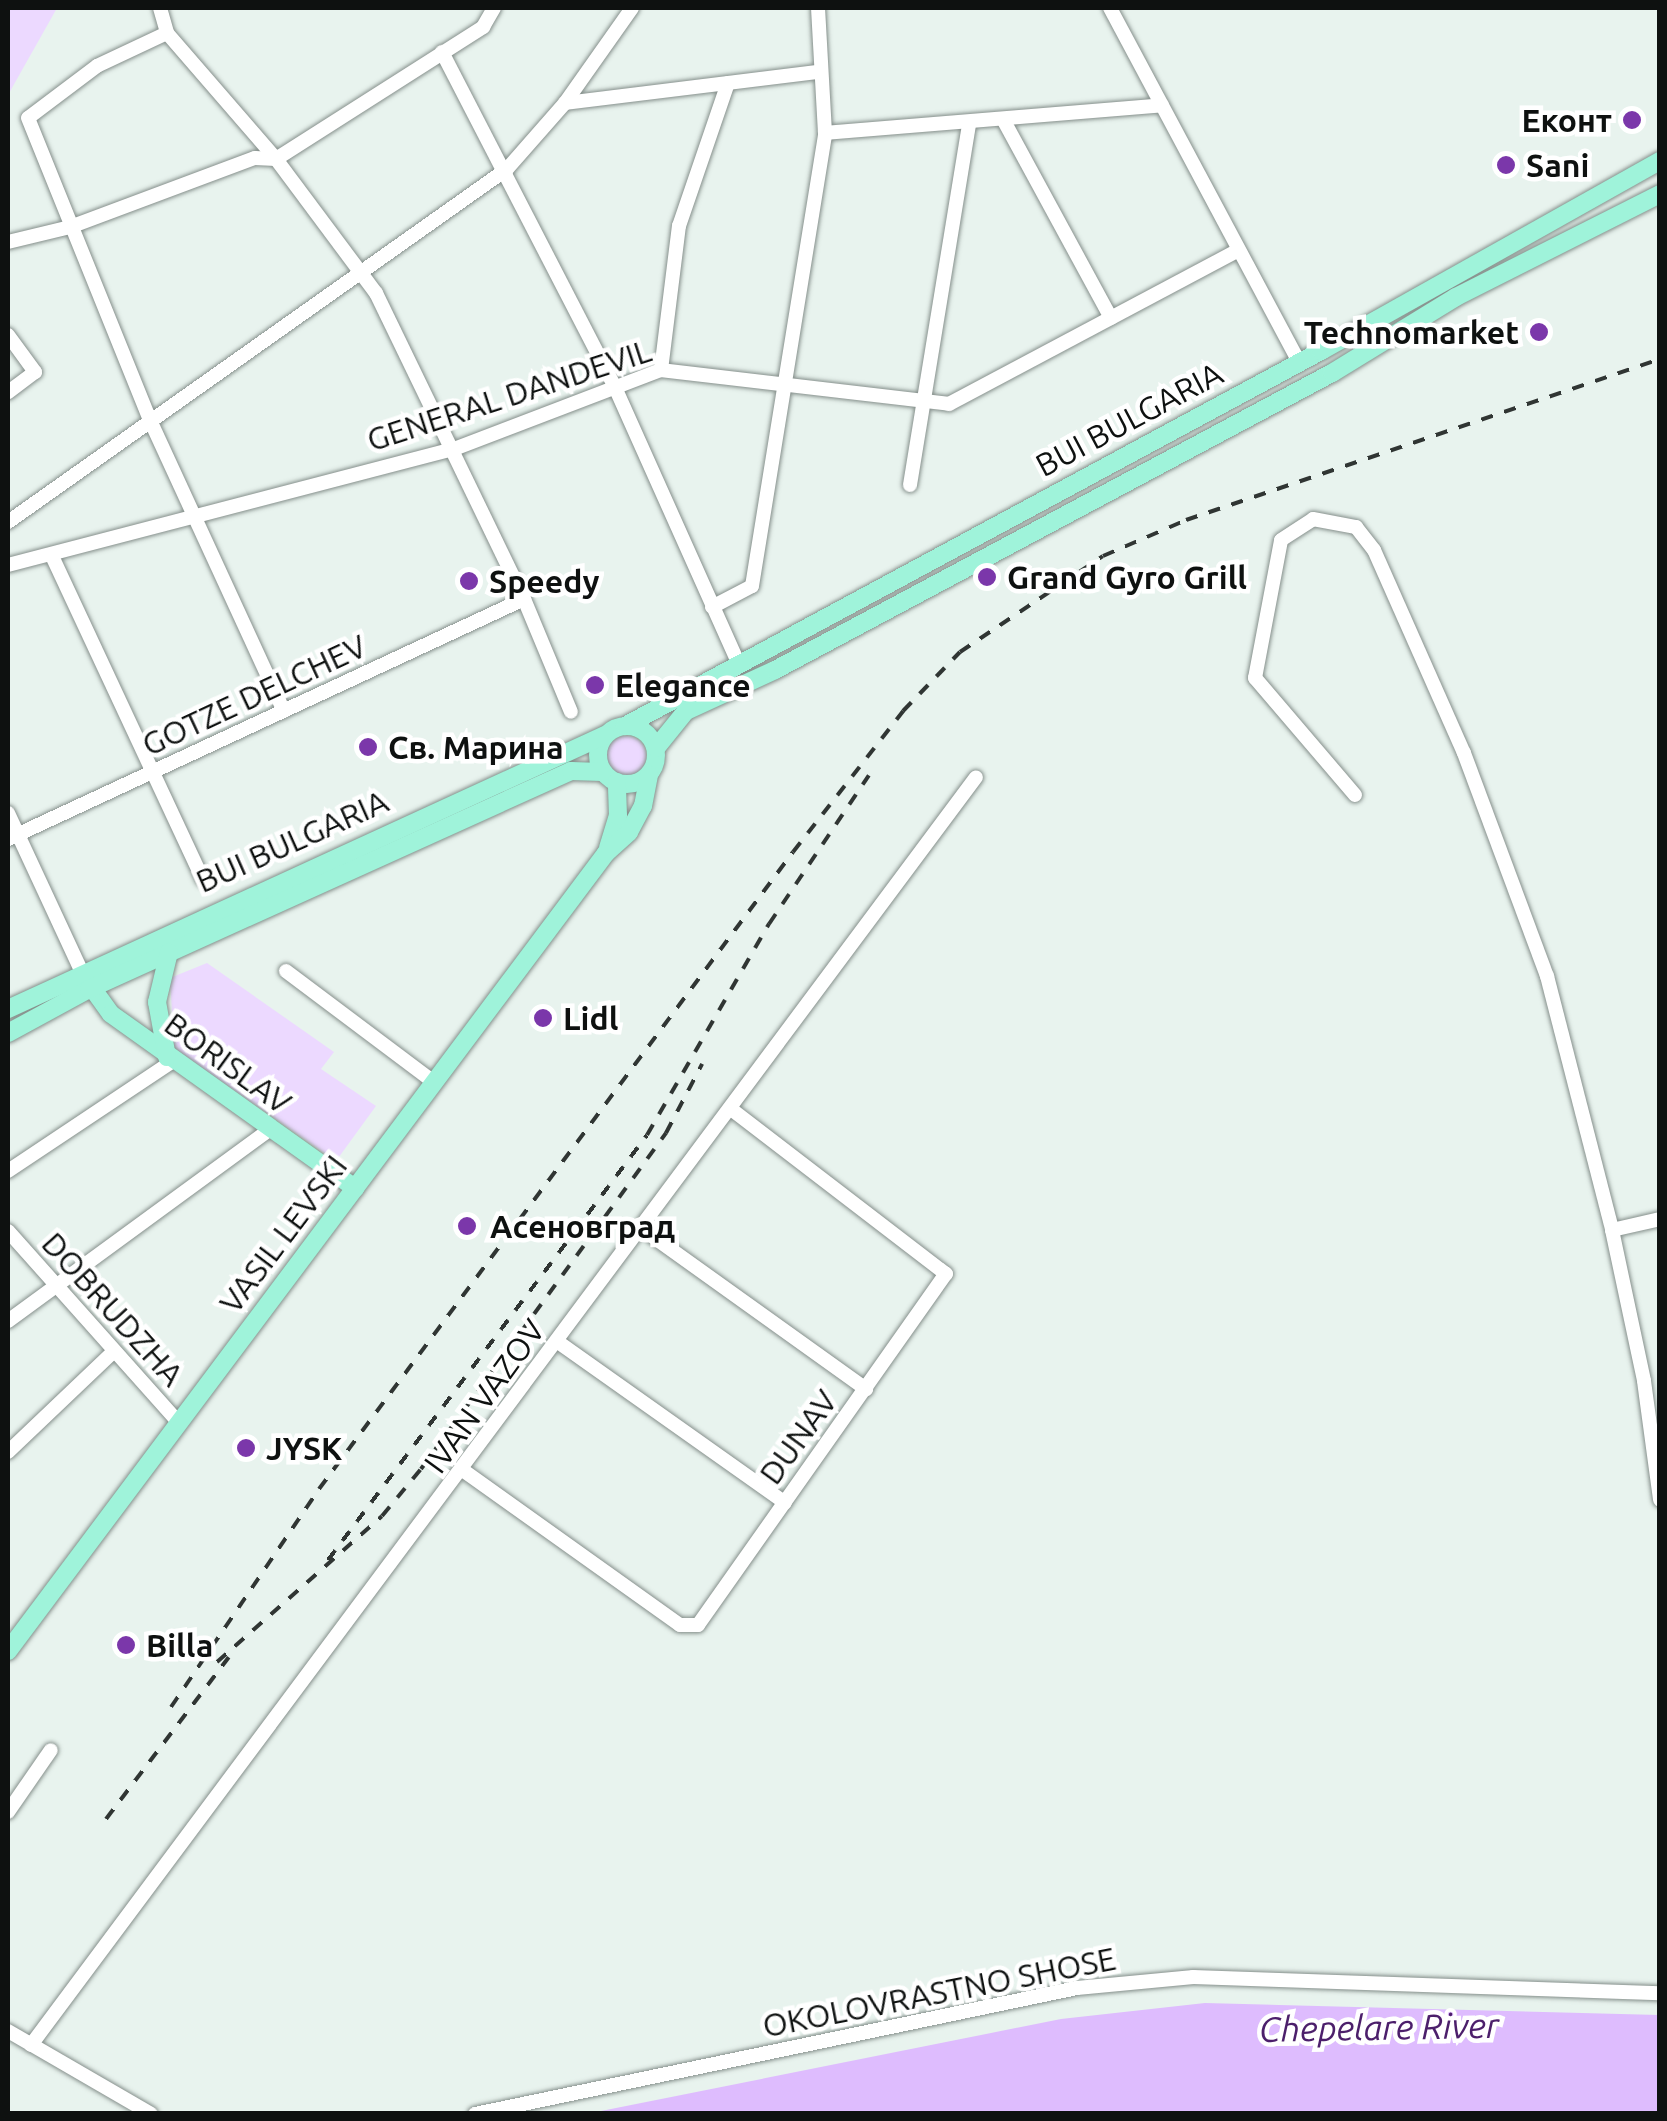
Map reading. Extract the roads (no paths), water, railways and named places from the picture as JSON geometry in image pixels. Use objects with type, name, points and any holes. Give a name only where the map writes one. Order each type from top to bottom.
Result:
[{"type":"main road","name":"BUI BULGARIA","points":[[625,726],[1299,362],[1660,161]]},
{"type":"main road","name":"BUI BULGARIA","points":[[656,748],[686,711],[808,653],[1332,373],[1456,297],[1660,194]]},
{"type":"main road","points":[[625,726],[640,728],[656,748],[649,775],[634,784],[610,777],[598,750],[605,735],[625,726]]},
{"type":"main road","name":"BUI BULGARIA","points":[[8,1009],[81,970],[605,735]]},
{"type":"main road","name":"BUI BULGARIA","points":[[8,1034],[90,988],[571,771],[610,777]]},
{"type":"main road","name":"VASIL LEVSKI","points":[[8,1651],[606,853],[638,818],[649,775]]},
{"type":"main road","name":"VASIL LEVSKI","points":[[606,853],[618,816],[610,777]]},
{"type":"main road","points":[[170,952],[157,1002],[170,1059]]},
{"type":"main road","name":"BORISLAV","points":[[81,970],[110,1014],[268,1131],[355,1188]]},
{"type":"street","points":[[160,8],[167,33],[276,160],[360,272],[405,345],[524,599],[571,712]]},
{"type":"street","points":[[8,242],[70,227],[255,158],[276,160],[483,26],[494,8]]},
{"type":"street","points":[[8,522],[507,169],[564,103],[632,8]]},
{"type":"street","points":[[712,607],[752,586],[780,382],[825,133],[818,72],[818,8]]},
{"type":"street","points":[[1110,8],[1299,362]]},
{"type":"street","points":[[167,33],[97,66],[28,118],[150,420],[284,712]]},
{"type":"street","points":[[442,52],[507,169],[614,385],[739,664]]},
{"type":"street","points":[[564,103],[818,72]]},
{"type":"street","points":[[661,370],[679,226],[728,84]]},
{"type":"street","points":[[825,133],[1162,105]]},
{"type":"street","points":[[1004,120],[1111,318]]},
{"type":"street","points":[[910,485],[968,124]]},
{"type":"street","name":"GENERAL DANDEVIL","points":[[8,565],[454,449],[661,370],[949,404],[1240,250]]},
{"type":"street","points":[[8,335],[35,372],[8,392]]},
{"type":"street","points":[[1355,795],[1255,678],[1281,540],[1313,519],[1356,527],[1374,550],[1464,754],[1547,976],[1612,1230],[1644,1381],[1660,1500]]},
{"type":"street","points":[[52,556],[203,880]]},
{"type":"street","name":"GOTZE DELCHEV","points":[[13,836],[524,599]]},
{"type":"street","name":"IVAN VAZOV","points":[[31,2044],[464,1471],[976,777]]},
{"type":"street","points":[[8,813],[13,836],[81,970]]},
{"type":"street","points":[[286,971],[434,1082]]},
{"type":"street","points":[[8,1171],[170,1059]]},
{"type":"street","name":"DUNAV","points":[[464,1471],[690,1629],[785,1503],[946,1274],[731,1110]]},
{"type":"street","points":[[8,1321],[268,1131]]},
{"type":"street","points":[[1612,1230],[1660,1219]]},
{"type":"street","points":[[641,1228],[866,1389]]},
{"type":"street","name":"DOBRUDZHA","points":[[8,1231],[52,1288],[178,1423]]},
{"type":"street","points":[[558,1342],[785,1503]]},
{"type":"street","points":[[8,1452],[112,1353]]},
{"type":"street","points":[[8,1812],[51,1750]]},
{"type":"street","name":"OKOLOVRASTNO SHOSE","points":[[475,2114],[1077,1988],[1193,1978],[1660,1993]]},
{"type":"street","points":[[8,2031],[151,2114]]},
{"type":"water","name":"Chepelare River","points":[[1205,2003],[1659,2015],[1659,2113],[591,2113],[1061,2019]]},
{"type":"railway","points":[[171,1707],[319,1489],[793,852],[903,711],[960,652],[1103,556],[1186,520],[1660,359]]},
{"type":"railway","points":[[328,1560],[647,1135],[769,924],[869,775]]},
{"type":"railway","points":[[217,1662],[382,1516],[421,1469],[666,1133],[702,1064]]},
{"type":"railway","points":[[106,1819],[229,1657]]},
{"type":"place","name":"Еконт","points":[[1632,120]]},
{"type":"place","name":"Sani","points":[[1506,165]]},
{"type":"place","name":"Technomarket","points":[[1539,332]]},
{"type":"place","name":"Grand Gyro Grill","points":[[987,577]]},
{"type":"place","name":"Speedy","points":[[469,581]]},
{"type":"place","name":"Elegance","points":[[595,685]]},
{"type":"place","name":"Св. Марина","points":[[368,747]]},
{"type":"place","name":"Lidl","points":[[543,1018]]},
{"type":"place","name":"Асеновград","points":[[467,1226]]},
{"type":"place","name":"JYSK","points":[[246,1448]]},
{"type":"place","name":"Billa","points":[[126,1645]]}]
